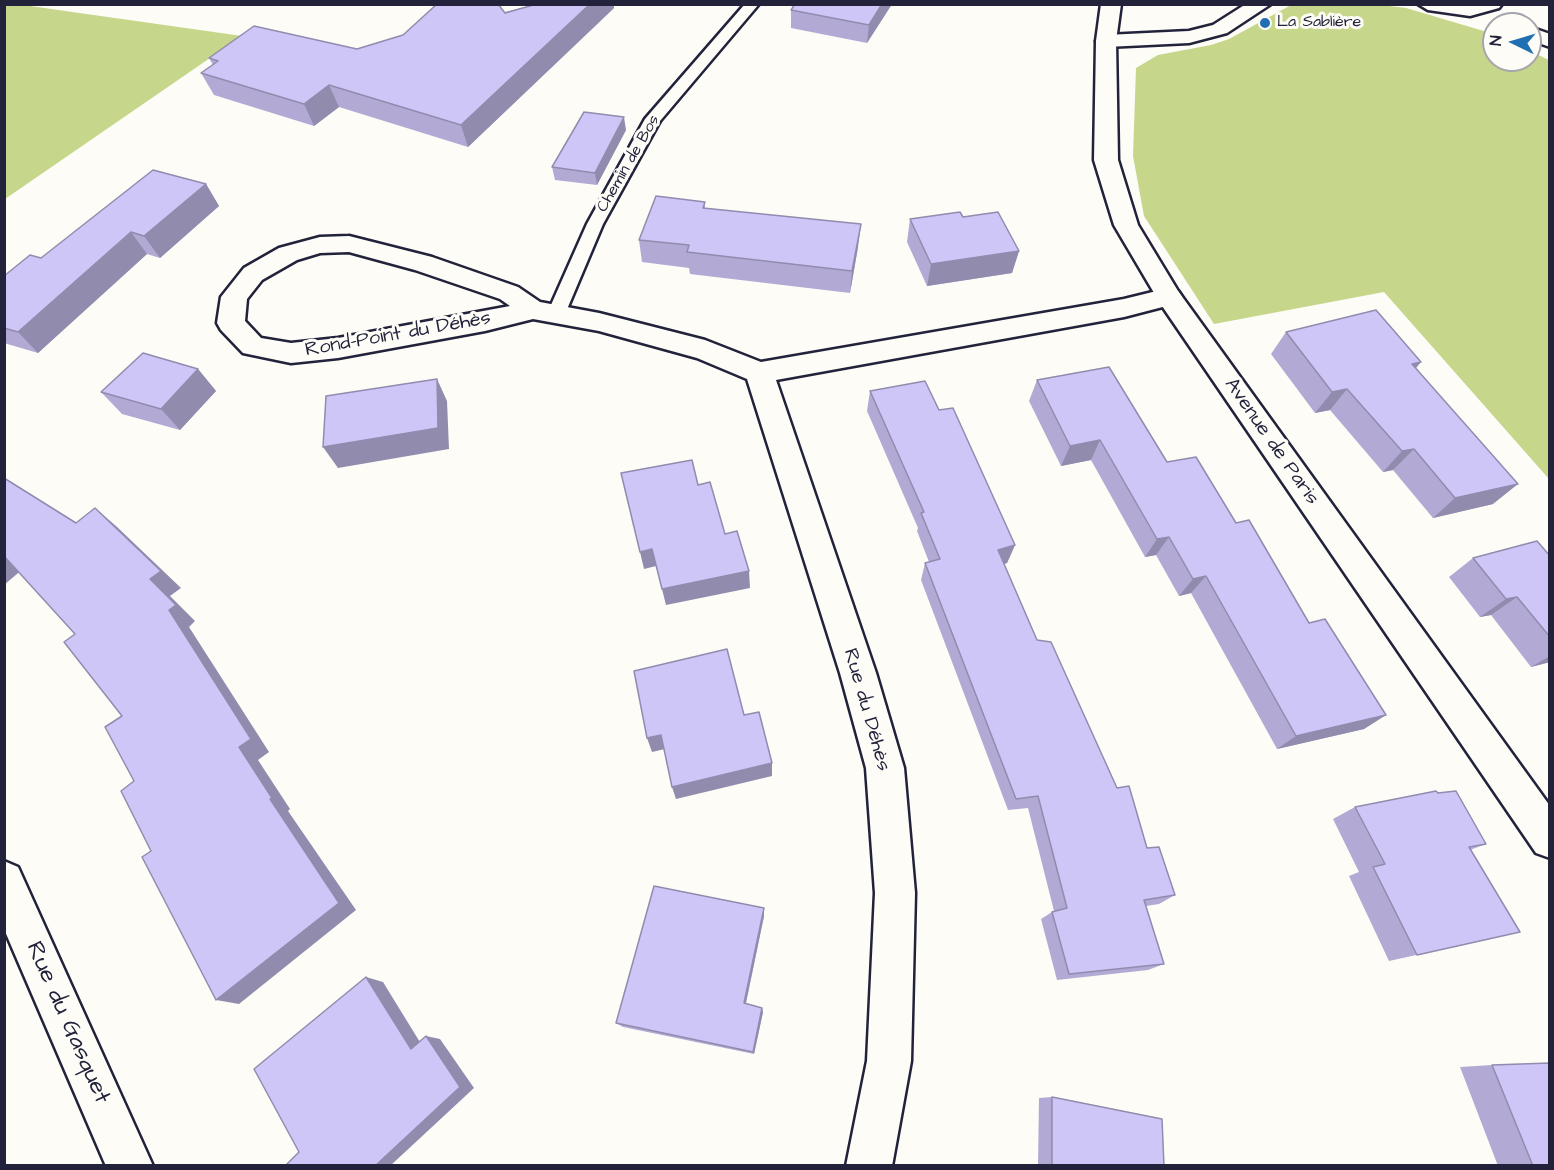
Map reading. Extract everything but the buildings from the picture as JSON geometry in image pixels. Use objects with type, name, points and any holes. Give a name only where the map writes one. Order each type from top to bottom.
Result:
[{"type":"street","name":"Avenue de Paris","points":[[1111,4],[1106,41],[1106,160],[1126,225],[1169,297],[1550,839]]},
{"type":"street","points":[[1106,41],[1189,37],[1220,30],[1262,4]]},
{"type":"street","points":[[1428,4],[1491,12]]},
{"type":"street","name":"Rond-Point du Déhès","points":[[349,244],[423,263],[509,293],[545,312],[338,348],[291,353],[254,346],[231,324],[234,297],[253,274],[288,254],[320,245],[349,244]]},
{"type":"street","points":[[545,312],[600,322],[705,350],[759,373],[1124,308],[1169,297]]},
{"type":"street","name":"Rue du Déhès","points":[[759,373],[858,673],[885,768],[895,892],[890,1061],[869,1166]]},
{"type":"street","name":"Rue du Gasquet","points":[[4,881],[130,1166]]},
{"type":"lane","name":"Chemin de Bos","points":[[545,312],[653,119],[753,4]]},
{"type":"green space","points":[[1293,4],[1373,4],[1406,8],[1482,30],[1482,72],[1542,72],[1542,57],[1549,60],[1549,479],[1384,292],[1214,324],[1144,216],[1133,156],[1136,68],[1158,55],[1211,45],[1229,39]]},
{"type":"green space","points":[[5,5],[23,5],[242,36],[5,199]]},
{"type":"place","name":"La Sablière","points":[[1265,23]]}]
